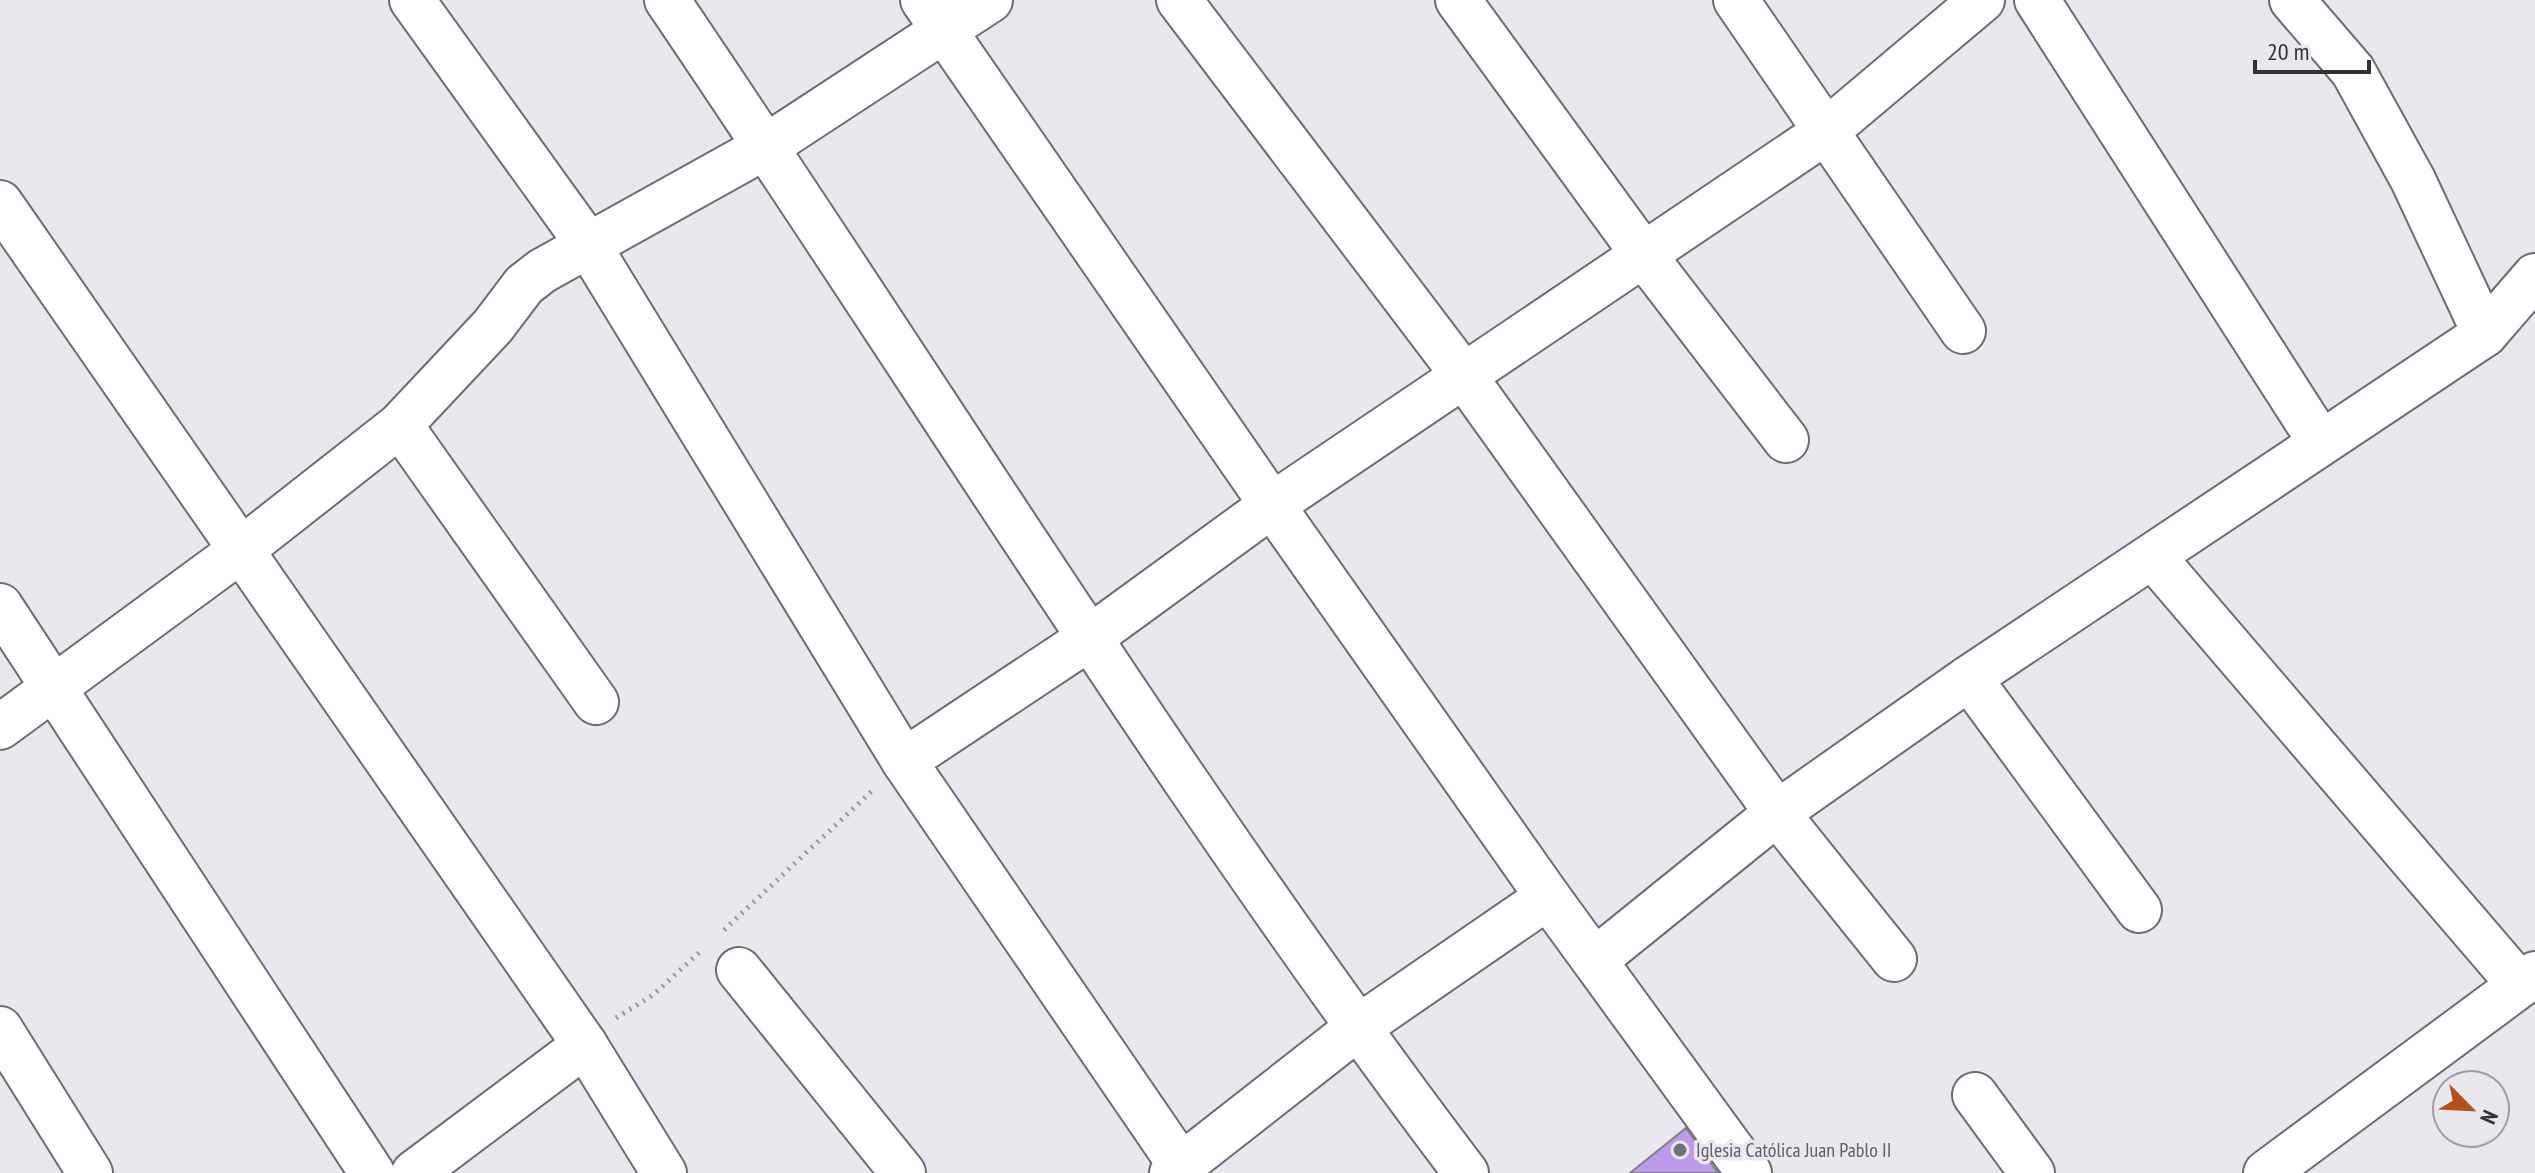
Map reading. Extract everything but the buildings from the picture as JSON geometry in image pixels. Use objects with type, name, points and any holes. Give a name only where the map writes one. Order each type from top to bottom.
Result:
[{"type":"street","points":[[412,0],[587,243],[904,761],[1180,1171],[1356,1029],[1548,897]]},
{"type":"street","points":[[667,0],[767,146],[1088,639],[1356,1029],[1466,1173]]},
{"type":"street","points":[[0,727],[55,690],[241,550],[400,425],[493,326],[524,285],[587,243],[767,146],[933,17],[990,0]]},
{"type":"street","points":[[1179,0],[1464,376],[1777,813],[1894,959]]},
{"type":"street","points":[[1458,0],[1643,254],[1786,440]]},
{"type":"street","points":[[1736,0],[1824,133],[1963,331]]},
{"type":"street","points":[[904,761],[1088,639],[1272,505],[1824,133],[1982,0]]},
{"type":"street","points":[[2037,0],[2321,443]]},
{"type":"street","points":[[2292,0],[2353,71],[2413,180],[2485,334]]},
{"type":"street","points":[[933,17],[1548,897],[1749,1173]]},
{"type":"street","points":[[0,203],[585,1045],[664,1173]]},
{"type":"street","points":[[1595,960],[1777,813],[1969,678],[2154,558],[2485,334],[2530,294]]},
{"type":"street","points":[[400,425],[596,702]]},
{"type":"street","points":[[2154,558],[2527,979],[2289,1166]]},
{"type":"street","points":[[0,606],[372,1173]]},
{"type":"street","points":[[1969,678],[2139,910]]},
{"type":"street","points":[[720,952],[903,1173]]},
{"type":"street","points":[[0,1029],[90,1173]]},
{"type":"street","points":[[414,1173],[585,1045]]},
{"type":"street","points":[[1975,1095],[2032,1173]]},
{"type":"path","points":[[585,1045],[622,1013],[720,952],[904,761]]},
{"type":"place","name":"Iglesia Católica Juan Pablo II","points":[[1680,1150]]}]
